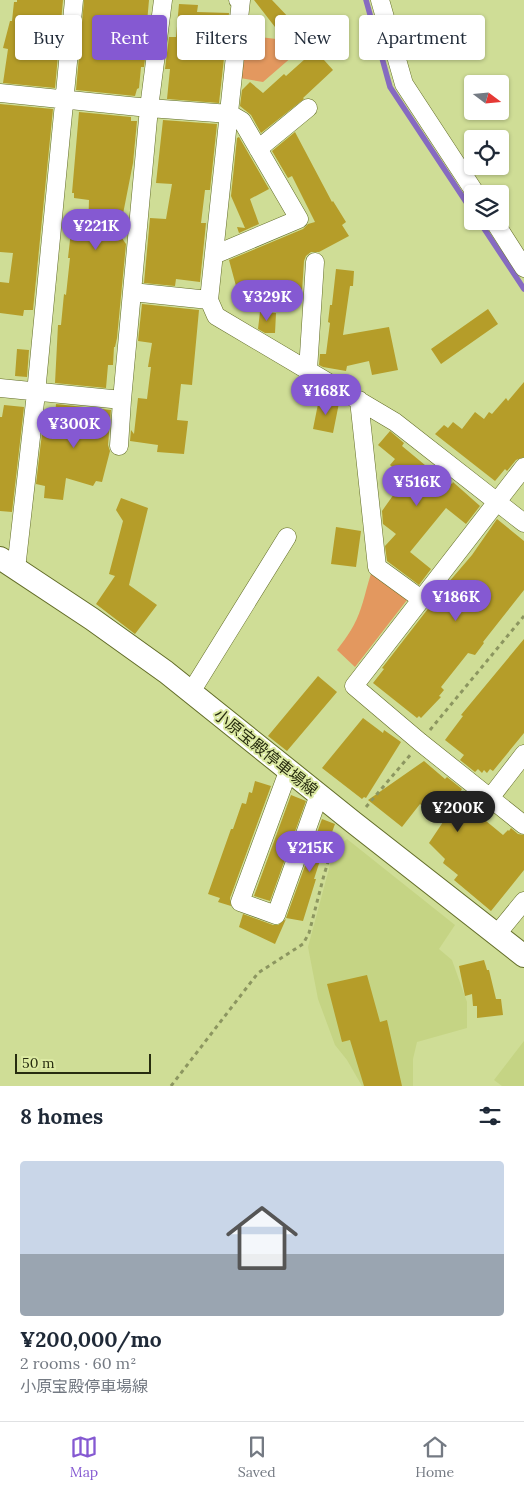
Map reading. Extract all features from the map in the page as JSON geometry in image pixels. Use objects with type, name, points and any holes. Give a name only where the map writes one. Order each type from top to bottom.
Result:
[{"type":"main road","name":"小原宝殿停車場線","points":[[8,563],[92,619],[166,672],[524,956]]},
{"type":"street","points":[[8,563],[36,392],[74,0]]},
{"type":"street","points":[[119,446],[150,108],[163,0]]},
{"type":"street","points":[[238,0],[241,0],[230,114],[209,300],[216,316],[395,422],[524,523]]},
{"type":"street","points":[[380,0],[404,84],[470,185]]},
{"type":"street","points":[[0,93],[230,114],[242,121],[298,219],[214,255]]},
{"type":"street","points":[[258,149],[308,108]]},
{"type":"street","points":[[500,230],[524,268]]},
{"type":"street","points":[[308,370],[315,262]]},
{"type":"street","points":[[132,292],[209,300]]},
{"type":"street","points":[[0,388],[122,400]]},
{"type":"street","points":[[360,400],[377,567],[421,598]]},
{"type":"street","points":[[524,467],[354,686],[420,742],[524,825]]},
{"type":"street","points":[[191,692],[287,537]]},
{"type":"street","points":[[490,798],[524,754]]},
{"type":"street","points":[[289,769],[240,902],[276,915],[320,795]]},
{"type":"street","points":[[497,934],[524,901]]},
{"type":"path","points":[[171,1086],[258,973],[303,944],[309,933],[333,846],[524,616]]},
{"type":"shaded area","points":[[265,38],[275,39],[275,60],[288,60],[263,82],[240,78],[241,60],[265,60]]},
{"type":"shaded area","points":[[373,570],[407,600],[355,667],[337,650],[357,619]]},
{"type":"shaded area","points":[[347,839],[455,925],[439,949],[452,960],[467,1002],[467,1028],[417,1042],[413,1059],[413,1086],[362,1086],[347,1060],[335,1045],[318,999],[308,947],[334,850]]},
{"type":"shaded area","points":[[524,1041],[524,1086],[502,1086],[494,1080]]},
{"type":"building","points":[[17,0],[63,0],[62,15],[15,15],[15,60],[58,60],[55,88],[3,83],[8,49],[3,48],[10,21],[12,21],[14,2],[17,2]]},
{"type":"building","points":[[84,0],[149,0],[148,15],[92,15],[92,60],[145,60],[144,67],[141,67],[139,88],[135,96],[76,90],[79,60],[82,60]]},
{"type":"building","points":[[254,0],[272,0],[286,15],[275,15],[275,27]]},
{"type":"building","points":[[179,4],[198,5],[197,12],[229,13],[229,15],[178,15]]},
{"type":"building","points":[[177,26],[177,60],[224,60],[219,103],[167,99],[170,69],[165,69],[169,37],[176,37]]},
{"type":"building","points":[[304,60],[324,60],[333,70],[304,99],[261,133],[251,115],[240,106],[242,90],[250,82],[263,93],[284,74],[286,76]]},
{"type":"building","points":[[0,104],[53,109],[33,310],[24,310],[23,316],[0,313],[0,282],[9,283],[13,253],[0,252]]},
{"type":"building","points":[[79,112],[131,117],[131,121],[137,121],[133,163],[123,214],[104,212],[126,244],[117,338],[114,347],[113,365],[108,365],[106,388],[55,383],[58,325],[61,325],[64,294],[66,295],[71,231],[88,232],[89,200],[74,198],[74,193],[72,193]]},
{"type":"building","points":[[163,120],[217,124],[210,190],[205,190],[201,223],[206,223],[200,282],[176,279],[175,286],[144,283],[150,218],[166,219],[172,184],[156,183]]},
{"type":"building","points":[[295,132],[332,202],[346,222],[342,225],[349,236],[319,252],[311,252],[306,256],[302,292],[236,286],[229,260],[303,229],[308,224],[315,222],[292,176],[288,178],[272,151]]},
{"type":"building","points":[[239,137],[269,189],[250,199],[259,224],[239,233],[237,227],[245,228],[231,196],[237,138]]},
{"type":"building","points":[[336,269],[354,271],[353,286],[350,286],[343,335],[389,327],[398,370],[372,375],[369,361],[347,366],[346,371],[319,365],[320,354],[326,354],[330,305],[332,305]]},
{"type":"building","points":[[142,304],[199,310],[192,385],[181,384],[177,420],[188,421],[184,454],[157,452],[158,445],[130,441],[131,430],[134,434],[138,398],[147,399],[151,367],[148,367],[152,343],[138,341]]},
{"type":"building","points":[[488,309],[498,324],[441,364],[431,349]]},
{"type":"building","points":[[260,312],[276,313],[275,333],[265,333],[258,329]]},
{"type":"building","points":[[17,349],[29,350],[27,377],[15,376]]},
{"type":"building","points":[[524,382],[524,457],[516,460],[507,471],[505,469],[495,481],[435,434],[444,425],[448,428],[453,422],[462,429],[475,412],[484,419],[489,412],[492,414],[506,398],[508,401]]},
{"type":"building","points":[[319,399],[339,403],[333,433],[313,429]]},
{"type":"building","points":[[56,404],[111,410],[108,445],[110,451],[102,482],[96,481],[93,486],[66,478],[63,500],[44,498],[45,486],[36,484],[42,433],[53,434]]},
{"type":"building","points":[[4,405],[24,407],[12,512],[0,511],[0,417],[2,417]]},
{"type":"building","points":[[390,431],[404,443],[402,446],[437,475],[439,473],[452,484],[453,482],[480,506],[466,524],[446,508],[410,552],[431,569],[419,585],[387,561],[385,546],[396,534],[383,524],[382,511],[394,494],[389,491],[401,475],[390,465],[395,459],[378,445]]},
{"type":"building","points":[[121,498],[148,508],[129,585],[157,605],[135,634],[96,604],[115,576],[109,574],[123,521],[116,510]]},
{"type":"building","points":[[497,519],[524,541],[524,590],[475,655],[468,653],[441,687],[444,690],[439,696],[441,697],[421,718],[419,716],[417,718],[373,683],[384,669],[382,668],[472,555]]},
{"type":"building","points":[[336,527],[361,531],[356,567],[331,564]]},
{"type":"building","points":[[524,639],[524,733],[493,771],[490,769],[487,773],[484,770],[482,773],[478,769],[475,772],[460,760],[464,755],[445,740],[463,716],[461,715]]},
{"type":"building","points":[[318,676],[337,692],[287,751],[268,736]]},
{"type":"building","points":[[363,718],[383,733],[384,730],[401,742],[366,798],[362,799],[322,768]]},
{"type":"building","points":[[424,761],[445,779],[447,777],[462,789],[457,797],[503,835],[511,828],[518,834],[524,835],[524,870],[491,911],[454,880],[458,875],[443,863],[445,859],[429,843],[443,822],[420,804],[402,827],[368,800]]},
{"type":"building","points":[[255,781],[271,786],[230,898],[231,906],[218,902],[220,898],[208,894],[231,829],[233,829],[242,803],[246,804],[249,792],[252,793]]},
{"type":"building","points":[[291,795],[306,801],[270,901],[254,896]]},
{"type":"building","points":[[322,819],[335,824],[327,846],[325,845],[303,921],[286,918]]},
{"type":"building","points":[[243,914],[273,925],[278,925],[286,919],[275,944],[239,927]]},
{"type":"building","points":[[484,960],[487,970],[489,970],[496,999],[501,999],[503,1015],[477,1018],[477,1006],[473,1006],[472,994],[465,996],[459,966]]},
{"type":"building","points":[[367,975],[380,1022],[387,1020],[402,1086],[364,1086],[350,1040],[342,1042],[327,984]]},
{"type":"waterway","points":[[366,0],[390,87],[464,199]]},
{"type":"waterway","points":[[485,230],[524,289]]}]
